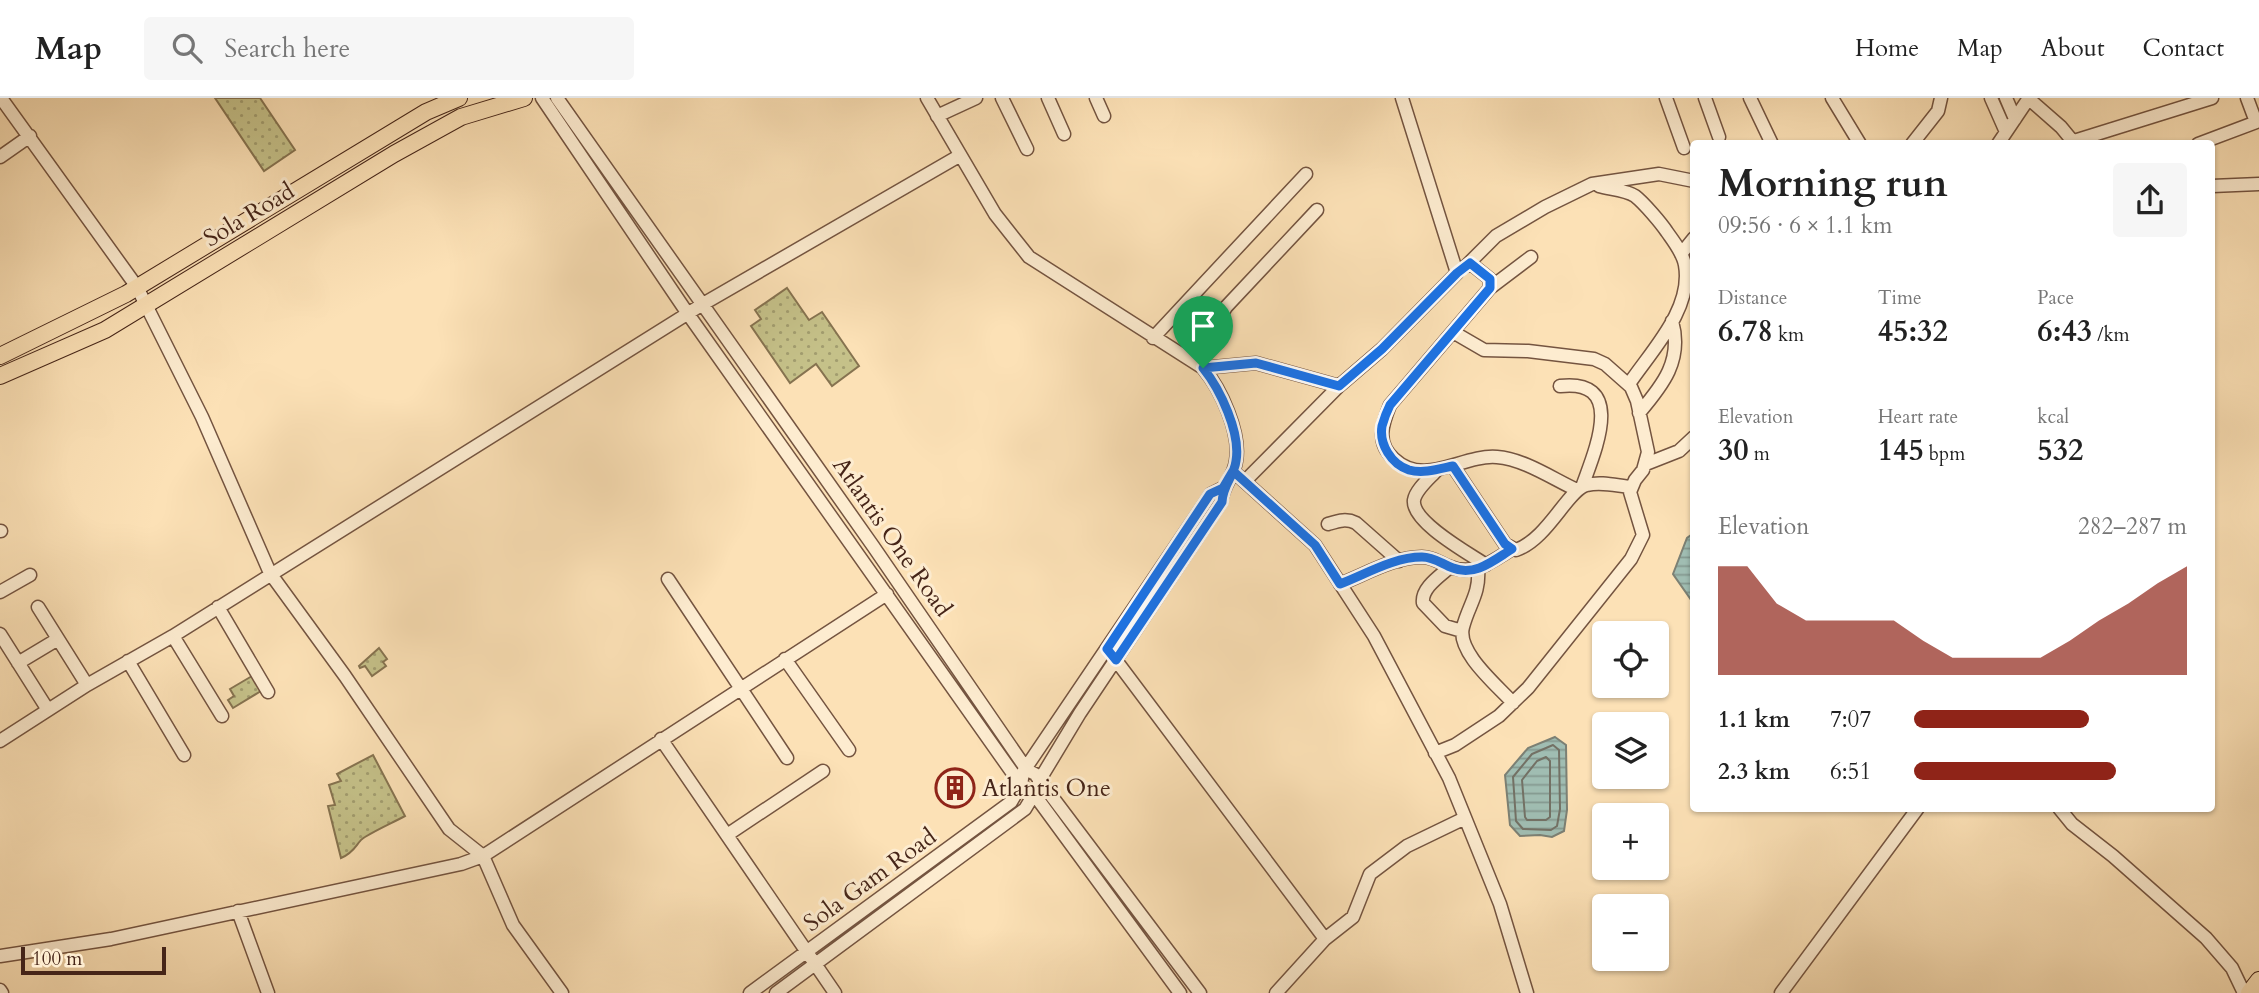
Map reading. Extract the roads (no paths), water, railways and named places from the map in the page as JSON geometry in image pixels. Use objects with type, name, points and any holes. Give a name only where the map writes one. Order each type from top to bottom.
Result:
[{"type":"main road","name":"Sola Road","points":[[0,356],[137,287],[421,116],[458,98]]},
{"type":"main road","name":"Sola Road","points":[[0,376],[105,330],[427,135],[461,117],[524,98]]},
{"type":"main road","points":[[0,346],[41,337]]},
{"type":"main road","points":[[2249,993],[2259,980]]},
{"type":"street","points":[[1,98],[137,287],[202,417],[270,573],[345,676],[449,829],[483,856],[513,925],[562,993]]},
{"type":"street","name":"Atlantis One Road","points":[[537,98],[1021,785],[1034,794],[1180,993]]},
{"type":"street","name":"Atlantis One Road","points":[[556,98],[703,304],[1027,770],[1035,774],[1200,993]]},
{"type":"street","name":"Sola Gam Road","points":[[776,993],[1025,809],[1039,789],[1039,781],[1080,713],[1222,502],[1223,488],[1233,471],[1237,453],[1231,424],[1217,387],[1198,365],[1029,257],[995,214],[927,98]]},
{"type":"street","points":[[937,116],[976,98]]},
{"type":"street","points":[[1002,98],[1027,149]]},
{"type":"street","points":[[1048,98],[1064,134]]},
{"type":"street","points":[[1096,98],[1104,116]]},
{"type":"street","points":[[1402,98],[1457,273]]},
{"type":"street","points":[[1666,98],[1684,148]]},
{"type":"street","points":[[1705,98],[1719,138]]},
{"type":"street","points":[[1750,98],[1771,140]]},
{"type":"street","points":[[1832,98],[1858,140]]},
{"type":"street","points":[[1915,140],[1938,111],[1941,98]]},
{"type":"street","points":[[1991,98],[2006,132]]},
{"type":"street","points":[[2001,140],[2029,98],[2072,140]]},
{"type":"street","points":[[2080,140],[2212,98]]},
{"type":"street","points":[[2208,140],[2258,121],[2247,98]]},
{"type":"street","points":[[1999,117],[2009,100]]},
{"type":"street","points":[[2009,100],[2015,119]]},
{"type":"street","points":[[0,157],[30,136]]},
{"type":"street","points":[[0,741],[87,685],[173,636],[703,304],[959,156]]},
{"type":"street","points":[[1153,338],[1307,174]]},
{"type":"street","points":[[1245,481],[1339,386],[1382,349],[1496,236],[1545,207],[1592,184],[1659,174],[1690,180]]},
{"type":"street","points":[[1592,184],[1634,195],[1665,228],[1685,265],[1688,301],[1629,384]]},
{"type":"street","points":[[2215,186],[2259,184]]},
{"type":"street","points":[[1317,210],[1226,307],[1198,365],[1256,363],[1339,386]]},
{"type":"street","points":[[1681,254],[1690,243]]},
{"type":"street","points":[[1531,257],[1490,288],[1390,405],[1382,427],[1382,441],[1386,451],[1410,470],[1437,470],[1477,457],[1498,457],[1580,488],[1596,484],[1631,487]]},
{"type":"street","points":[[1470,263],[1490,279],[1490,288]]},
{"type":"street","points":[[1639,413],[1671,369],[1676,338],[1672,321]]},
{"type":"street","points":[[1435,753],[1472,734],[1513,703],[1631,559],[1642,540],[1642,528],[1630,492],[1646,464],[1647,453],[1637,401],[1629,384],[1605,365],[1594,359],[1528,351],[1484,350],[1453,331]]},
{"type":"street","points":[[1340,584],[1399,561],[1424,557],[1470,571],[1512,549],[1519,549],[1541,534],[1580,488],[1601,431],[1602,416],[1595,395],[1576,384],[1560,386]]},
{"type":"street","points":[[1646,464],[1679,451],[1690,441]]},
{"type":"street","points":[[1453,466],[1505,544],[1512,549]]},
{"type":"street","points":[[1437,470],[1417,493],[1414,505],[1417,512],[1433,529],[1482,567]]},
{"type":"street","points":[[1233,471],[1315,545],[1374,636],[1449,778],[1500,904],[1527,993]]},
{"type":"street","name":"Sola Gam Road","points":[[750,993],[1011,802],[1021,785],[1023,772],[1027,770],[1210,494],[1223,488]]},
{"type":"street","points":[[1328,524],[1346,520],[1356,523],[1399,561]]},
{"type":"street","points":[[1450,567],[1426,590],[1422,598],[1423,603],[1445,626],[1462,631]]},
{"type":"street","points":[[1482,567],[1478,590],[1462,631],[1465,646],[1472,659],[1513,703]]},
{"type":"street","points":[[0,592],[30,575]]},
{"type":"street","points":[[668,579],[787,758]]},
{"type":"street","points":[[0,956],[111,939],[461,864],[483,856],[887,594]]},
{"type":"street","points":[[38,607],[87,685]]},
{"type":"street","points":[[218,607],[268,692]]},
{"type":"street","points":[[0,634],[48,710]]},
{"type":"street","points":[[173,636],[222,716]]},
{"type":"street","points":[[18,663],[58,639]]},
{"type":"street","points":[[1107,649],[1325,939]]},
{"type":"street","points":[[785,659],[849,750]]},
{"type":"street","points":[[128,661],[184,755]]},
{"type":"street","points":[[661,739],[835,993]]},
{"type":"street","points":[[727,835],[823,771]]},
{"type":"street","points":[[1781,993],[1915,812]]},
{"type":"street","points":[[2062,812],[2072,824],[2113,856],[2206,938],[2232,968],[2244,993]]},
{"type":"street","points":[[1276,993],[1325,939],[1353,917],[1370,874],[1407,846],[1465,818]]},
{"type":"street","points":[[238,911],[268,993]]},
{"type":"water","points":[[1690,536],[1690,598],[1673,574]]},
{"type":"water","points":[[1555,737],[1566,745],[1567,810],[1564,831],[1552,837],[1520,836],[1510,825],[1505,775],[1528,748]]},
{"type":"place","name":"Atlantis One","points":[[955,788]]}]
